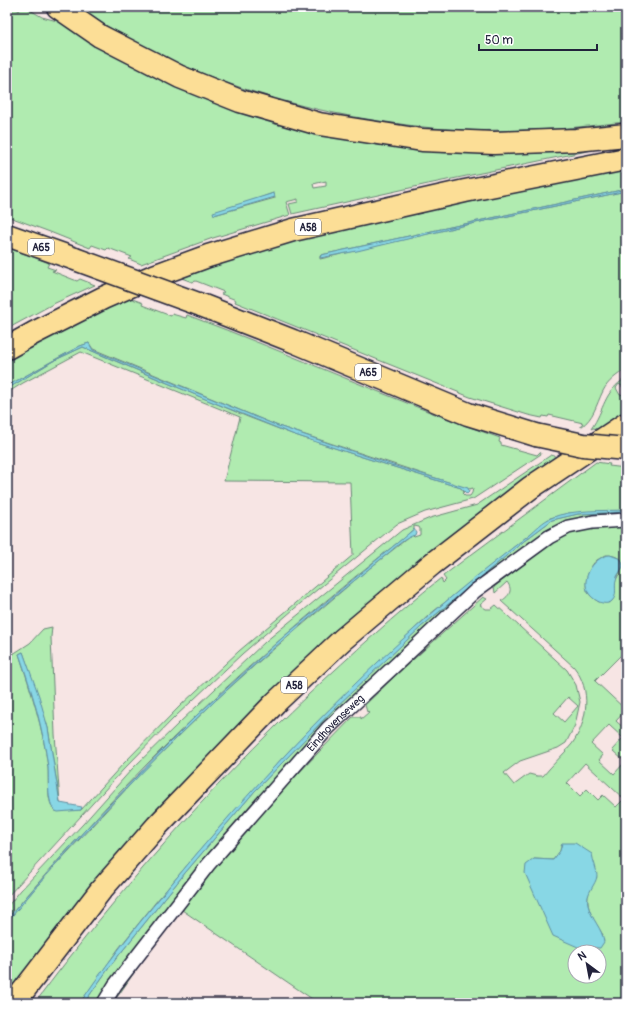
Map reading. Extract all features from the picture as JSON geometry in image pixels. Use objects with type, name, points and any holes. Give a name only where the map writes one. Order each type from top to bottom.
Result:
[{"type":"highway","points":[[58,7],[100,36],[180,77],[240,101],[319,124],[422,140],[494,143],[576,140],[626,135]]},
{"type":"highway","name":"A58","points":[[7,348],[96,302],[151,277],[208,256],[286,232],[465,191],[626,159]]},
{"type":"highway","name":"A65","points":[[7,235],[293,341],[468,414],[536,435],[583,445],[626,450]]},
{"type":"highway","name":"A58","points":[[14,1003],[101,890],[152,832],[275,703],[342,640],[432,564],[530,488],[626,424]]},
{"type":"street","name":"Eindhovenseweg","points":[[104,1003],[115,985],[208,865],[328,728],[475,591],[548,537],[568,527],[593,522],[626,520]]},
{"type":"green space","points":[[7,7],[14,7],[19,11],[22,7],[25,7],[42,17],[61,22],[286,122],[626,143],[292,214],[289,204],[298,202],[298,199],[286,202],[290,215],[213,238],[141,264],[129,259],[132,257],[108,248],[106,250],[92,245],[90,248],[7,216]],"holes":[[[326,181],[326,186],[314,188],[313,184]],[[273,193],[275,198],[214,215]]]},
{"type":"green space","points":[[76,7],[626,7],[626,122],[559,129],[499,131],[446,129],[406,125],[333,113],[245,89],[188,68],[138,44]]},
{"type":"green space","points":[[626,169],[626,189],[320,256],[320,259],[466,225],[626,191],[626,369],[607,384],[589,420],[581,427],[583,423],[549,415],[548,417],[543,416],[542,418],[528,415],[470,397],[235,302],[236,300],[221,294],[224,292],[196,281],[192,282],[179,277],[295,240],[483,198]]},
{"type":"green space","points":[[7,247],[49,263],[47,267],[56,270],[52,271],[77,281],[80,279],[95,285],[53,304],[7,329]]},
{"type":"green space","points":[[130,298],[143,303],[142,305],[171,316],[172,314],[186,318],[187,315],[265,345],[421,409],[500,438],[499,442],[501,445],[537,455],[540,452],[541,454],[473,499],[425,512],[397,524],[301,603],[242,654],[176,716],[124,769],[7,897],[7,646],[13,654],[30,643],[43,629],[52,627],[51,637],[55,734],[60,803],[48,728],[23,652],[19,654],[43,738],[48,767],[48,790],[50,802],[55,811],[81,810],[123,764],[180,706],[239,651],[353,555],[350,482],[224,481],[240,417],[81,352],[7,393],[7,389],[53,361],[83,347],[248,417],[292,434],[461,488],[464,492],[462,493],[465,496],[470,496],[472,493],[473,488],[469,489],[278,426],[93,349],[89,343],[80,346],[7,386],[7,359],[73,323]]},
{"type":"green space","points":[[626,378],[626,385],[623,387],[619,384],[616,388],[620,395],[626,393],[626,411],[598,429],[591,429],[596,422],[605,401],[613,389],[618,383]]},
{"type":"green space","points":[[551,455],[558,457],[238,726],[175,792],[7,996],[7,922],[41,881],[141,773],[216,700],[355,580],[409,537],[412,535],[414,537],[420,535],[419,527],[414,526],[414,529],[406,536],[299,623],[247,668],[197,715],[147,764],[99,815],[7,919],[7,907],[21,890],[132,769],[266,641],[402,530],[430,518],[477,505]]},
{"type":"green space","points":[[596,462],[610,464],[609,466],[626,468],[626,510],[569,513],[550,518],[429,615],[331,708],[285,755],[219,828],[119,948],[80,1003],[35,1003],[98,921],[165,842],[272,730],[309,694],[407,606],[441,578],[443,583],[446,580],[443,576]]},
{"type":"green space","points":[[626,512],[626,517],[546,535],[317,741],[99,1003],[84,1003],[111,965],[185,873],[254,792],[336,707],[421,627],[524,541],[552,520],[578,514]]},
{"type":"green space","points":[[626,524],[626,650],[595,681],[626,710],[616,721],[626,730],[626,1003],[318,1003],[182,910],[138,967],[113,1003],[108,1003],[147,949],[252,821],[353,717],[361,717],[361,719],[369,712],[367,712],[365,705],[483,597],[487,599],[480,605],[486,609],[491,609],[496,605],[567,670],[576,685],[580,702],[575,725],[566,743],[558,748],[520,761],[504,773],[514,785],[529,774],[543,776],[572,744],[582,726],[586,706],[584,686],[574,667],[501,601],[506,598],[510,591],[507,582],[495,593],[494,587],[551,543],[573,530]],"holes":[[[606,555],[617,557],[621,560],[623,566],[616,580],[613,599],[611,602],[599,602],[589,594],[586,581],[589,571],[594,563]],[[568,697],[578,706],[564,722],[554,713]],[[609,725],[623,738],[612,750],[625,762],[614,774],[599,760],[603,755],[591,744]],[[585,763],[624,799],[616,807],[603,795],[598,800],[587,789],[580,796],[567,783]],[[562,843],[597,877],[589,891],[588,903],[591,914],[603,935],[534,859],[553,860],[560,851]]]},
{"type":"water","points":[[626,189],[626,191],[320,258],[321,255]]},
{"type":"water","points":[[274,193],[275,197],[214,215],[213,212]]},
{"type":"water","points":[[89,343],[93,350],[278,426],[396,466],[468,488],[469,492],[467,494],[461,488],[292,434],[83,347],[53,361],[7,389],[7,386],[80,346]]},
{"type":"water","points":[[626,510],[626,512],[578,514],[552,520],[524,541],[421,627],[336,707],[254,792],[185,873],[111,965],[84,1003],[80,1003],[108,963],[138,925],[231,814],[296,743],[400,642],[473,579],[548,519],[568,513]]},
{"type":"water","points":[[414,529],[416,532],[415,535],[407,538],[334,597],[274,648],[188,726],[134,780],[56,864],[7,922],[7,919],[86,829],[196,716],[281,639]]},
{"type":"water","points":[[610,555],[621,559],[623,566],[617,578],[614,599],[609,603],[601,603],[594,599],[587,590],[586,579],[591,568],[599,559]]},
{"type":"water","points":[[23,652],[39,696],[48,728],[60,803],[82,807],[81,810],[58,812],[54,810],[52,805],[49,792],[48,767],[40,724],[33,696],[19,654]]},
{"type":"water","points":[[562,843],[575,843],[592,854],[597,876],[587,901],[603,937],[604,942],[603,944],[571,944],[553,936],[525,873],[526,865],[534,859],[553,860],[560,851]]}]
